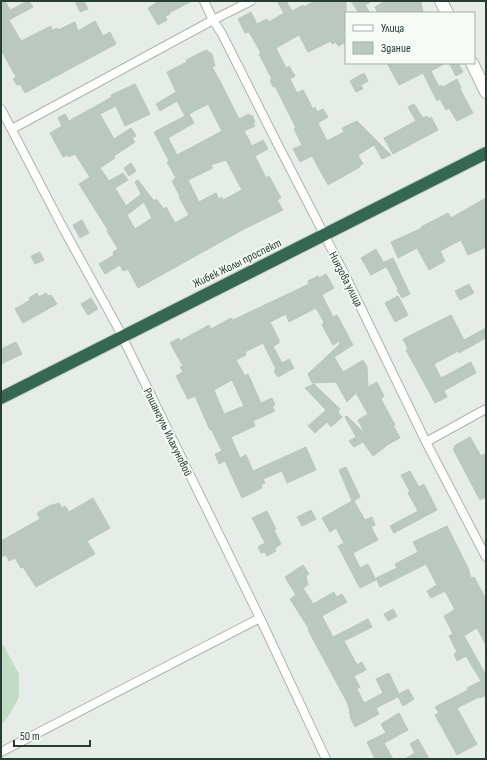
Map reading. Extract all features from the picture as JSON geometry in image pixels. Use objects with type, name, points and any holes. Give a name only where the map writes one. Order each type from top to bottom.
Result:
[{"type":"highway","name":"Жибек Жолы проспект","points":[[1,398],[486,153]]},
{"type":"street","name":"Ниязова улица","points":[[204,1],[324,236],[426,442],[486,557]]},
{"type":"street","points":[[12,129],[251,1]]},
{"type":"street","points":[[441,1],[446,12]]},
{"type":"street","points":[[472,64],[486,92]]},
{"type":"street","name":"Рошангуль Илахуновой","points":[[1,109],[63,228],[117,326],[121,337],[260,618],[326,759]]},
{"type":"street","points":[[426,442],[486,409]]},
{"type":"street","points":[[1,752],[260,618]]},
{"type":"green space","points":[[1,641],[19,674],[19,697],[8,717],[1,725]]},
{"type":"building","points":[[1,1],[5,1],[10,10],[28,1],[33,7],[9,20],[21,41],[51,26],[52,30],[57,28],[58,30],[75,22],[78,31],[95,21],[103,36],[110,32],[116,44],[25,93],[20,84],[17,85],[13,79],[16,77],[1,50]]},
{"type":"building","points":[[75,1],[84,1],[88,9],[80,12]]},
{"type":"building","points":[[159,1],[192,1],[169,13],[170,14],[165,17],[167,20],[158,25],[148,8]]},
{"type":"building","points":[[277,1],[286,1],[292,11],[315,1],[346,1],[345,32],[343,33],[345,42],[338,46],[336,42],[332,44],[331,41],[308,52],[299,35],[276,48],[286,68],[289,66],[295,76],[290,79],[297,93],[303,90],[313,109],[315,107],[317,112],[323,109],[328,117],[318,123],[327,141],[344,132],[342,128],[357,121],[391,155],[382,159],[374,145],[358,155],[363,164],[359,166],[360,167],[328,185],[312,156],[300,162],[293,149],[302,145],[294,129],[296,128],[275,86],[273,87],[270,80],[272,79],[259,54],[261,53],[249,32],[245,33],[238,19],[251,12],[257,24],[267,19],[269,22],[284,13]]},
{"type":"building","points":[[351,1],[372,1],[365,5],[369,12],[358,12]]},
{"type":"building","points":[[385,1],[421,1],[423,12],[378,12],[375,7]]},
{"type":"building","points":[[206,50],[212,54],[215,66],[212,67],[239,119],[249,114],[250,116],[252,115],[255,126],[244,131],[252,146],[263,140],[268,149],[255,156],[266,178],[269,176],[281,198],[277,200],[283,210],[244,229],[138,288],[128,269],[123,271],[120,265],[105,274],[99,264],[114,255],[113,252],[118,249],[107,231],[108,230],[79,184],[90,177],[75,154],[69,157],[68,155],[63,157],[50,133],[62,126],[58,118],[65,114],[69,121],[112,97],[111,95],[135,84],[150,114],[125,126],[116,106],[100,114],[114,139],[131,128],[136,136],[132,138],[135,142],[114,156],[115,158],[100,168],[109,181],[123,173],[128,180],[115,188],[126,206],[141,194],[135,182],[138,180],[154,201],[156,199],[164,209],[166,207],[175,223],[189,215],[172,181],[176,178],[167,162],[169,161],[154,132],[185,116],[177,101],[160,111],[156,104],[176,92],[167,72],[187,62],[186,60]],"holes":[[[208,104],[222,131],[177,155],[168,138],[194,123],[189,114]],[[226,160],[242,190],[223,200],[222,197],[219,199],[216,193],[199,202],[188,180],[213,168],[211,165]],[[144,202],[152,218],[135,229],[127,215]]]},
{"type":"building","points":[[388,64],[444,64],[431,71],[439,87],[441,85],[443,87],[457,79],[461,88],[460,89],[473,113],[457,121],[449,108],[446,110],[440,99],[437,101],[423,73],[399,85]]},
{"type":"building","points":[[450,64],[459,64],[463,72],[456,76]]},
{"type":"building","points":[[364,73],[368,81],[361,85],[363,89],[356,92],[350,81]]},
{"type":"building","points":[[414,104],[423,118],[427,116],[428,119],[431,117],[438,130],[393,154],[384,138],[416,121],[408,107]]},
{"type":"building","points":[[131,163],[136,171],[129,176],[124,168]]},
{"type":"building","points":[[486,198],[486,247],[468,255],[461,240],[440,251],[445,261],[429,270],[417,248],[398,258],[391,242],[422,228],[421,227],[448,213],[451,218]]},
{"type":"building","points":[[82,220],[89,233],[80,238],[73,225]]},
{"type":"building","points":[[376,249],[386,267],[371,275],[361,258]]},
{"type":"building","points":[[40,252],[44,260],[35,264],[31,256]]},
{"type":"building","points":[[393,258],[410,294],[402,298],[384,262]]},
{"type":"building","points":[[326,274],[334,288],[322,295],[333,317],[337,315],[353,345],[334,357],[343,372],[363,360],[367,367],[368,387],[377,382],[384,396],[381,399],[400,438],[385,446],[373,456],[363,442],[354,447],[349,441],[356,437],[345,417],[347,416],[365,434],[358,420],[368,414],[356,393],[347,402],[336,382],[312,383],[308,374],[340,344],[339,341],[333,345],[322,325],[324,322],[316,308],[289,322],[286,314],[270,322],[279,340],[279,343],[273,346],[282,363],[289,359],[294,368],[278,377],[274,371],[276,369],[263,343],[245,352],[246,355],[236,360],[245,376],[248,374],[261,403],[272,398],[275,405],[272,406],[275,411],[253,421],[255,426],[231,437],[240,458],[246,455],[253,471],[306,447],[316,470],[287,483],[282,471],[263,479],[265,483],[261,485],[262,488],[242,498],[225,461],[219,464],[215,454],[222,451],[211,429],[210,430],[195,396],[188,399],[176,376],[183,372],[180,367],[183,366],[170,343],[179,338],[180,341],[209,325],[211,329],[231,318],[233,320],[309,284],[308,281],[318,276],[319,278]],"holes":[[[232,380],[244,406],[224,414],[214,390]]]},
{"type":"building","points":[[469,284],[474,293],[460,300],[455,291]]},
{"type":"building","points":[[37,293],[39,297],[46,293],[48,296],[51,295],[57,304],[23,323],[15,309],[30,300],[29,298]]},
{"type":"building","points":[[398,296],[408,315],[395,322],[385,303]]},
{"type":"building","points":[[91,298],[98,309],[88,315],[81,304]]},
{"type":"building","points":[[451,315],[464,340],[486,328],[486,338],[459,353],[458,351],[434,364],[441,378],[471,362],[476,373],[445,390],[444,391],[447,397],[435,403],[406,350],[408,349],[403,339]]},
{"type":"building","points":[[16,342],[22,354],[1,364],[1,349]]},
{"type":"building","points":[[314,384],[340,409],[338,412],[342,417],[331,427],[327,422],[315,433],[308,426],[326,410],[305,388]]},
{"type":"building","points":[[470,437],[481,456],[486,453],[486,497],[480,500],[453,449],[455,448],[454,446]]},
{"type":"building","points":[[346,467],[360,497],[354,501],[365,520],[372,517],[375,525],[371,527],[378,540],[353,553],[360,568],[368,564],[376,580],[360,588],[338,546],[344,543],[336,528],[330,532],[322,518],[352,501],[339,470]]},
{"type":"building","points":[[410,471],[419,487],[424,484],[437,510],[394,533],[390,526],[418,511],[408,493],[410,492],[401,475]]},
{"type":"building","points":[[93,498],[110,528],[87,541],[95,554],[36,587],[23,567],[21,568],[15,558],[9,561],[6,555],[1,557],[1,541],[40,519],[37,513],[49,506],[59,503],[62,508],[65,506],[69,512]]},
{"type":"building","points":[[311,510],[316,519],[302,526],[297,517]]},
{"type":"building","points":[[267,511],[276,529],[274,530],[281,544],[275,548],[276,551],[267,556],[265,552],[261,553],[258,547],[265,543],[252,518]]},
{"type":"building","points":[[447,526],[468,568],[471,578],[474,577],[486,599],[486,645],[477,628],[464,636],[486,675],[486,695],[457,708],[477,744],[457,755],[435,715],[439,713],[435,707],[468,690],[467,688],[481,681],[466,656],[457,661],[454,654],[457,652],[449,636],[453,634],[444,616],[454,610],[454,608],[445,591],[431,598],[427,591],[437,585],[426,564],[380,587],[376,578],[397,568],[395,564],[418,552],[413,542]]},
{"type":"building","points":[[303,565],[309,574],[306,576],[308,585],[303,588],[313,604],[334,592],[336,597],[342,594],[347,602],[322,616],[333,637],[368,619],[372,627],[344,641],[357,665],[362,662],[366,670],[354,676],[360,687],[357,689],[364,703],[383,693],[376,679],[389,673],[399,694],[408,689],[414,699],[403,706],[398,697],[376,708],[379,714],[355,727],[350,717],[347,702],[308,630],[309,629],[290,599],[296,595],[285,577]]},
{"type":"building","points":[[393,609],[397,616],[388,621],[384,614]]},
{"type":"building","points":[[399,713],[408,730],[384,743],[393,759],[375,759],[367,742],[386,733],[381,724]]},
{"type":"building","points":[[418,739],[429,759],[405,759],[415,753],[410,744]]}]
